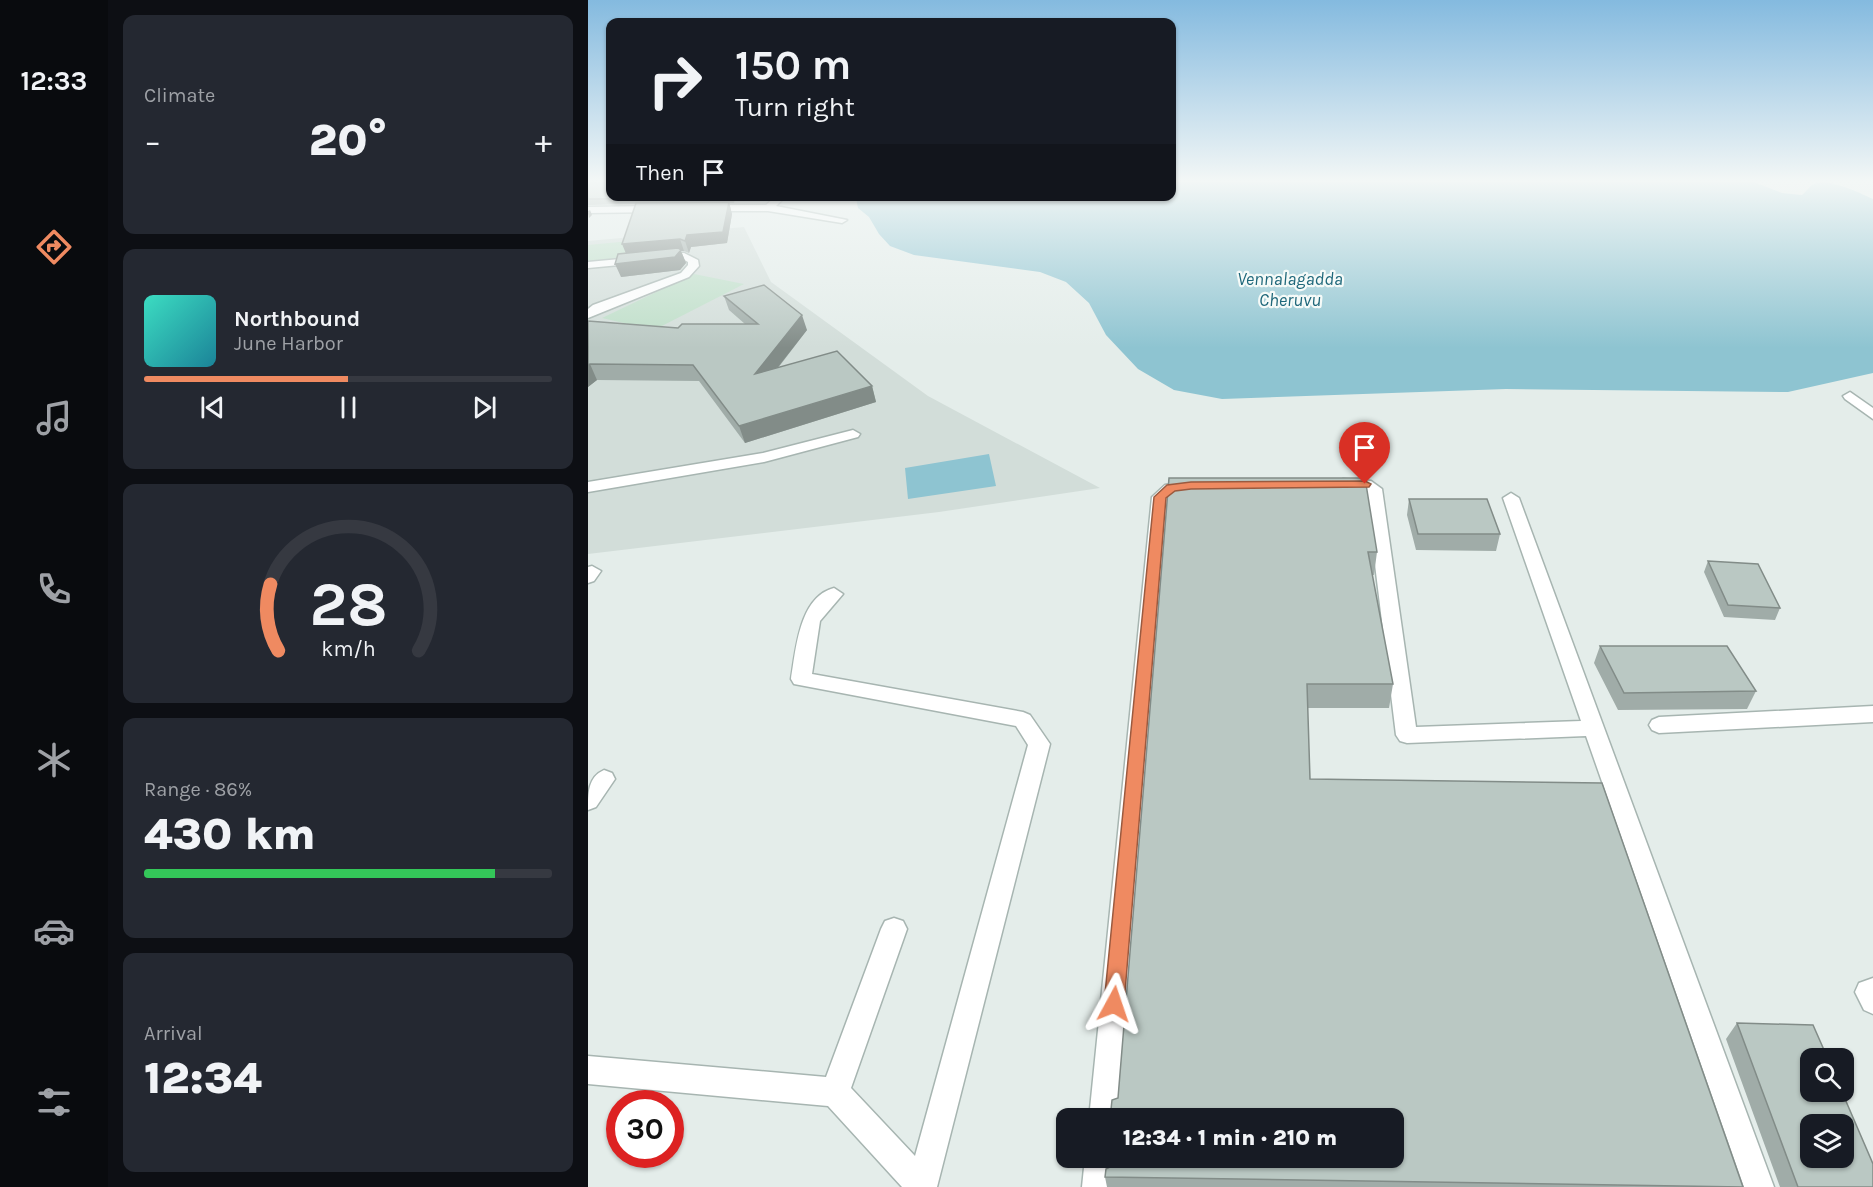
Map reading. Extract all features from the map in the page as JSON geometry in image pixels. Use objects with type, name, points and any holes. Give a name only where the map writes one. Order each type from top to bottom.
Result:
[{"type":"street","points":[[588,265],[684,256],[693,260],[694,266],[685,275],[597,308],[588,314]]},
{"type":"street","points":[[1850,396],[1873,415]]},
{"type":"street","points":[[588,487],[744,461],[853,434]]},
{"type":"street","points":[[1330,484],[1365,484],[1374,489],[1407,735],[1594,728]]},
{"type":"street","points":[[1105,1108],[1160,497],[1171,488],[1214,485]]},
{"type":"street","points":[[1511,498],[1759,1187]]},
{"type":"street","points":[[834,594],[811,620],[801,679],[1023,720],[1039,744],[922,1186]]},
{"type":"street","points":[[1659,725],[1873,714]]},
{"type":"street","points":[[588,801],[604,779]]},
{"type":"street","points":[[836,1092],[894,929]]},
{"type":"street","points":[[1873,991],[1868,992],[1873,1001]]},
{"type":"street","points":[[588,1070],[836,1092],[922,1186]]},
{"type":"street","points":[[1097,1187],[1099,1168]]},
{"type":"shaded area","points":[[628,237],[749,237],[771,282],[928,396],[1100,488],[939,512],[588,554],[588,241]]},
{"type":"green space","points":[[630,241],[623,258],[588,262],[588,245]]},
{"type":"green space","points":[[694,274],[744,284],[654,330],[602,318]]},
{"type":"water","name":"Vennalagadda Cheruvu","points":[[882,237],[1873,237],[1873,373],[1788,392],[1506,389],[1222,399],[1174,390],[1138,369],[1106,335],[1089,303],[1066,282],[1040,272],[914,255],[890,246]]},
{"type":"water","points":[[989,454],[996,486],[908,499],[905,468]]},
{"type":"building","points":[[624,237],[686,237],[685,241],[680,239],[622,244]]},
{"type":"building","points":[[678,248],[681,250],[675,257],[615,264],[618,254]]},
{"type":"building","points":[[764,285],[802,315],[755,374],[837,351],[872,386],[739,426],[693,365],[588,365],[588,321],[678,328],[682,324],[758,324],[724,296]]},
{"type":"building","points":[[1169,478],[1365,478],[1377,552],[1368,552],[1393,684],[1307,684],[1310,779],[1602,783],[1743,1187],[1105,1177],[1108,1168],[1404,1168],[1404,1108],[1111,1108],[1112,1100],[1118,1098]]},
{"type":"building","points":[[1409,499],[1487,499],[1500,534],[1418,534]]},
{"type":"building","points":[[1708,561],[1758,564],[1780,608],[1728,605]]},
{"type":"building","points":[[1600,646],[1727,646],[1756,691],[1624,693]]},
{"type":"building","points":[[1737,1023],[1813,1025],[1823,1048],[1800,1048],[1800,1102],[1846,1102],[1851,1114],[1800,1114],[1800,1168],[1854,1168],[1854,1120],[1873,1164],[1873,1187],[1798,1187]]},
{"type":"route","points":[[1114,1004],[1160,497],[1164,491],[1171,488],[1191,485],[1365,484]]}]
